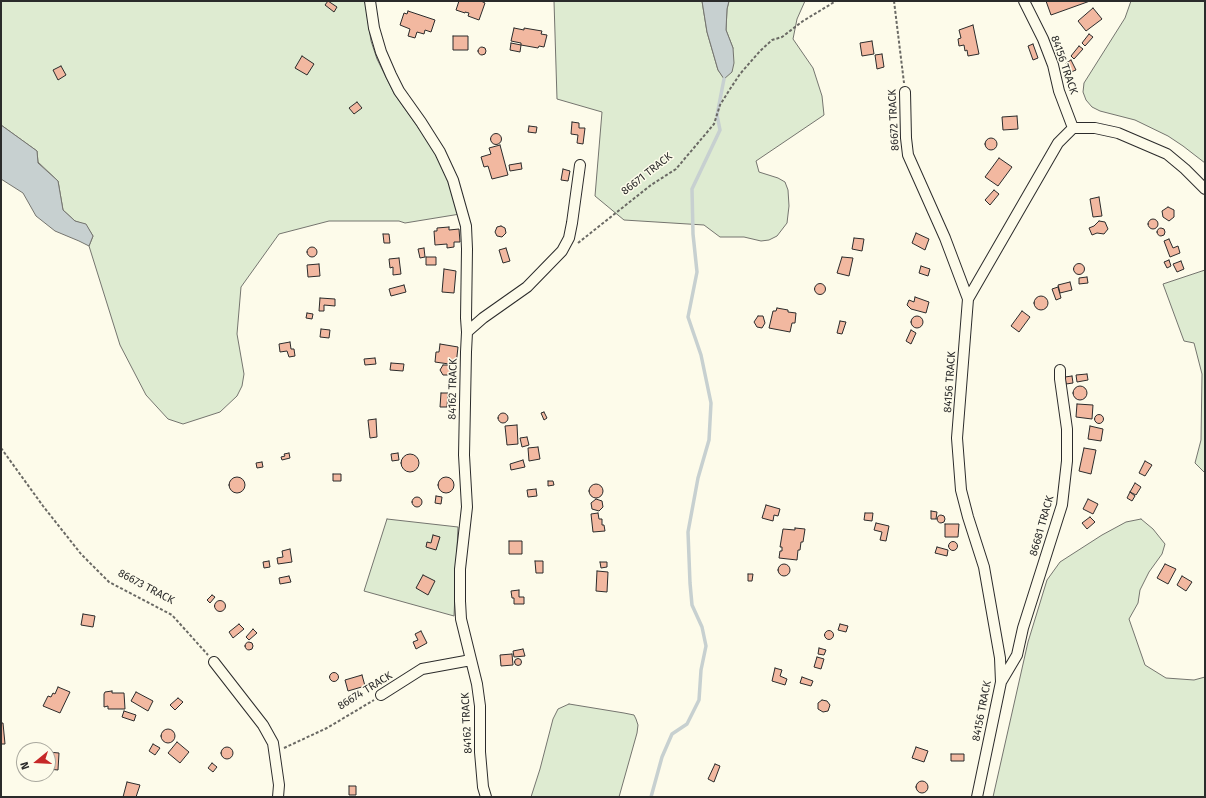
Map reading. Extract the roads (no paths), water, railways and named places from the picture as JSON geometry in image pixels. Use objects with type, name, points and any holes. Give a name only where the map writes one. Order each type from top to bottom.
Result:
[{"type":"street","name":"84162 TRACK","points":[[370,1],[374,28],[381,52],[399,91],[440,152],[453,180],[466,226],[467,332],[464,447],[467,507],[460,569],[460,601],[461,619],[477,684],[480,706],[480,752],[483,787],[486,797]]},
{"type":"street","name":"84156 TRACK","points":[[977,797],[1001,682],[1000,658],[984,567],[961,490],[957,438],[968,299],[1058,143],[1073,128],[1059,91],[1053,65],[1043,39],[1024,1]]},
{"type":"street","name":"86672 TRACK","points":[[905,92],[908,156],[945,238],[968,299]]},
{"type":"street","points":[[1073,128],[1095,128],[1118,133],[1167,154],[1205,189]]},
{"type":"street","points":[[467,332],[483,318],[527,287],[562,251],[569,238],[572,224],[580,165]]},
{"type":"street","name":"86681 TRACK","points":[[1001,682],[1017,655],[1023,628],[1062,505],[1067,461],[1067,429],[1060,370]]},
{"type":"street","name":"86674 TRACK","points":[[382,695],[422,669],[471,660]]},
{"type":"street","points":[[214,662],[263,724],[273,743],[279,785],[278,797]]},
{"type":"waterway","points":[[651,797],[662,757],[672,734],[687,724],[699,700],[701,670],[706,646],[702,627],[692,605],[688,532],[698,478],[709,440],[711,403],[701,355],[688,317],[697,272],[693,234],[692,189],[720,130],[717,115],[724,79]]}]
